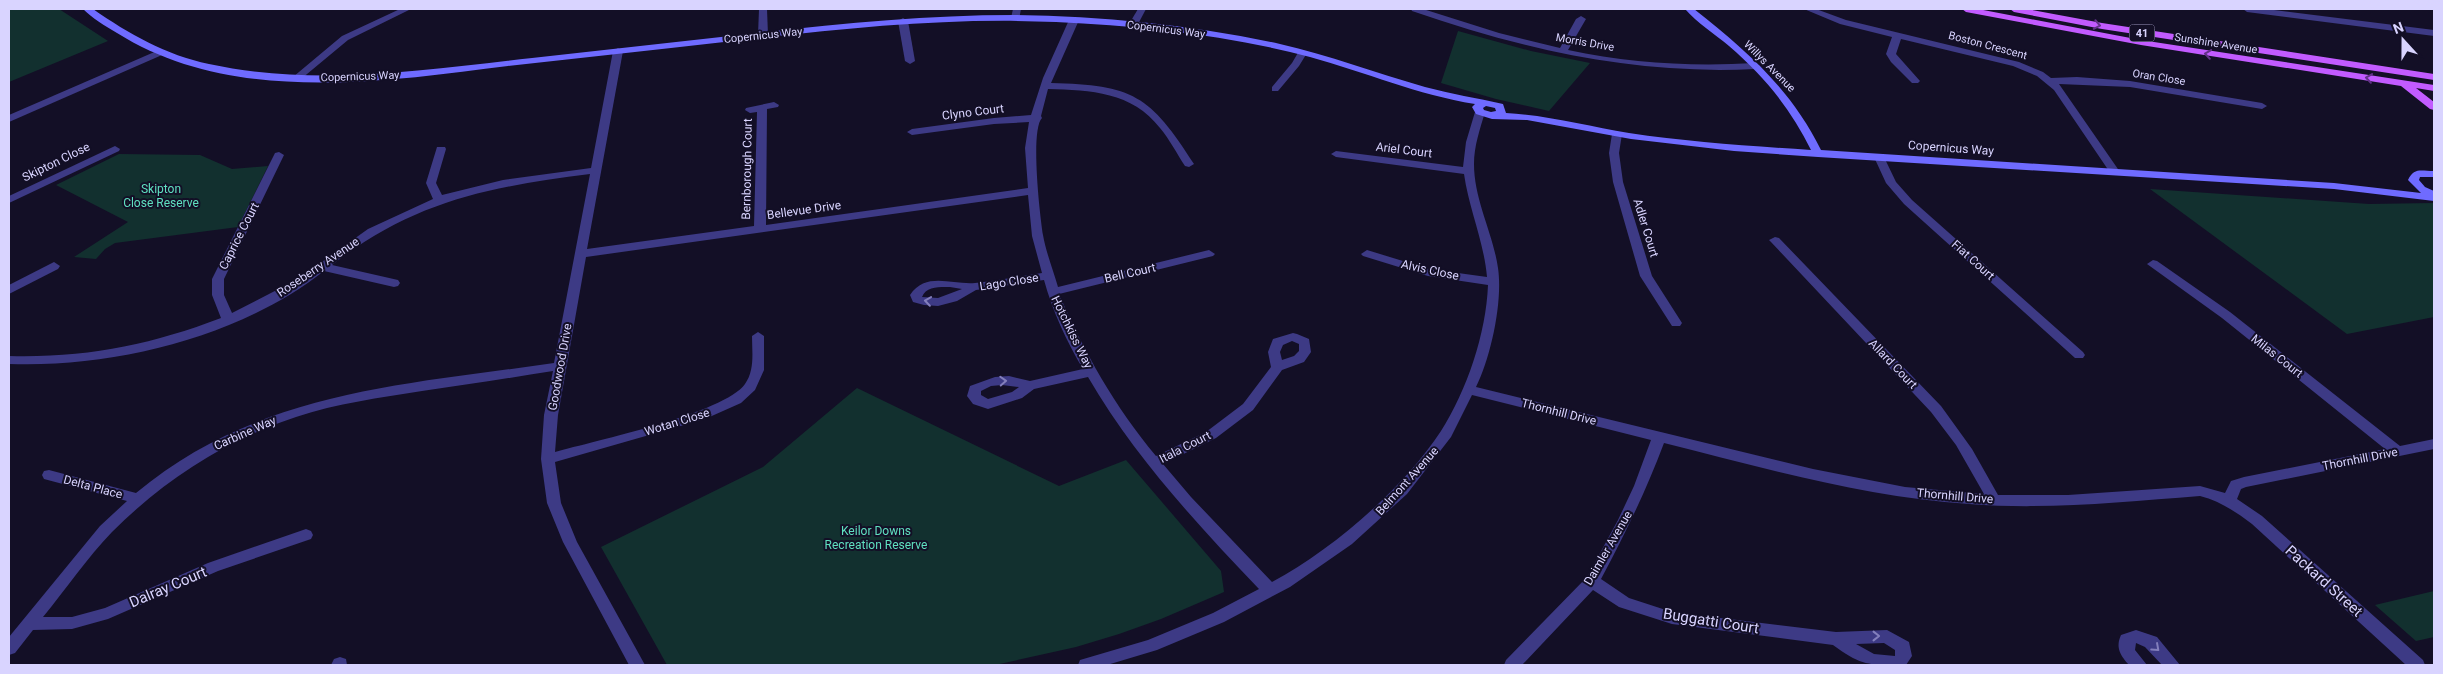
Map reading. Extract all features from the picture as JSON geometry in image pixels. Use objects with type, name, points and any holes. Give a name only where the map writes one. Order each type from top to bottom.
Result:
[{"type":"main road","name":"Sunshine Avenue","points":[[1966,9],[2080,32],[2252,61],[2434,88]]},
{"type":"main road","points":[[1971,9],[1983,12]]},
{"type":"main road","points":[[2004,9],[2067,23],[2080,32]]},
{"type":"main road","name":"Sunshine Avenue","points":[[2014,9],[2102,26],[2434,77]]},
{"type":"main road","points":[[2403,83],[2434,107]]},
{"type":"street","name":"Copernicus Way","points":[[87,9],[131,40],[158,53],[209,67],[256,74],[298,77],[396,76],[763,35],[903,21],[1017,13],[1074,20],[1134,24],[1214,35],[1302,53],[1446,96],[1481,109],[1617,134],[1698,144],[1818,154],[2374,189],[2434,196]]},
{"type":"street","points":[[298,77],[345,38],[407,9]]},
{"type":"street","points":[[763,9],[763,35]]},
{"type":"street","points":[[1134,24],[1142,9]]},
{"type":"street","name":"Morris Drive","points":[[1416,9],[1496,35],[1563,50],[1678,68],[1708,69],[1755,66]]},
{"type":"street","points":[[1436,16],[1447,9]]},
{"type":"street","name":"Willys Avenue","points":[[1689,9],[1755,66],[1794,108],[1818,154]]},
{"type":"street","name":"Boston Crescent","points":[[1808,9],[1843,22],[2016,64],[2051,81],[2115,172]]},
{"type":"street","points":[[2247,9],[2434,33]]},
{"type":"street","points":[[1563,50],[1581,19]]},
{"type":"street","name":"Hotchkiss Way","points":[[1074,20],[1045,86],[1031,140],[1032,191],[1036,236],[1046,276],[1066,325],[1118,418],[1192,510],[1270,590]]},
{"type":"street","points":[[903,21],[910,62]]},
{"type":"street","points":[[1897,36],[1891,54],[1894,60],[1915,81]]},
{"type":"street","name":"Goodwood Drive","points":[[618,51],[551,415],[548,459],[552,496],[560,521],[637,665]]},
{"type":"street","points":[[9,119],[158,53]]},
{"type":"street","points":[[1276,89],[1296,64],[1302,53]]},
{"type":"street","name":"Oran Close","points":[[2051,81],[2086,80],[2113,82],[2262,106]]},
{"type":"street","points":[[1045,86],[1105,90],[1134,100],[1146,107],[1160,121],[1189,164]]},
{"type":"street","name":"Bernborough Court","points":[[750,110],[774,105]]},
{"type":"street","name":"Bernborough Court","points":[[760,230],[762,109]]},
{"type":"street","name":"Belmont Avenue","points":[[1086,665],[1184,631],[1270,590],[1344,543],[1368,524],[1392,500],[1439,446],[1471,390],[1487,344],[1494,301],[1494,282],[1488,245],[1473,198],[1468,171],[1481,109]]},
{"type":"street","points":[[1475,134],[1497,112]]},
{"type":"street","name":"Clyno Court","points":[[912,132],[994,121],[1037,118]]},
{"type":"street","name":"Adler Court","points":[[1617,134],[1614,153],[1618,182],[1646,276],[1676,323]]},
{"type":"street","name":"Skipton Close","points":[[9,200],[115,149]]},
{"type":"street","points":[[439,200],[431,183],[441,149]]},
{"type":"street","name":"Ariel Court","points":[[1336,154],[1468,171]]},
{"type":"street","name":"Caprice Court","points":[[228,319],[218,295],[218,279],[279,155]]},
{"type":"street","name":"Fiat Court","points":[[1879,157],[1891,183],[1908,202],[2078,355]]},
{"type":"street","name":"Copernicus Way","points":[[2374,189],[2402,187],[2434,165]]},
{"type":"street","name":"Roseberry Avenue","points":[[9,360],[72,360],[145,347],[228,319],[265,303],[296,285],[370,233],[439,200],[492,185],[597,170]]},
{"type":"street","points":[[2434,174],[2417,177],[2422,189],[2434,196]]},
{"type":"street","name":"Bellevue Drive","points":[[580,254],[1032,191]]},
{"type":"street","name":"Allard Court","points":[[1775,240],[1942,416],[1976,463],[1994,500]]},
{"type":"street","name":"Bell Court","points":[[1052,292],[1209,254]]},
{"type":"street","name":"Alvis Close","points":[[1367,254],[1428,272],[1494,282]]},
{"type":"street","name":"Milas Court","points":[[2153,264],[2226,315],[2398,452]]},
{"type":"street","points":[[9,290],[54,266]]},
{"type":"street","points":[[322,267],[395,283]]},
{"type":"street","name":"Lago Close","points":[[972,287],[1046,276]]},
{"type":"street","name":"Wotan Close","points":[[548,459],[700,416],[736,400],[750,388],[758,370],[758,336]]},
{"type":"street","name":"Carbine Way","points":[[9,648],[105,530],[137,499],[202,453],[248,430],[300,410],[357,397],[560,366]]},
{"type":"street","name":"Itala Court","points":[[1154,463],[1211,435],[1248,407],[1277,367]]},
{"type":"street","points":[[1030,385],[1091,372]]},
{"type":"street","name":"Thornhill Drive","points":[[1471,390],[1803,473],[1874,487],[1936,496],[1994,500],[2083,500],[2200,491],[2229,500],[2236,485],[2244,482],[2434,444]]},
{"type":"street","name":"Daimler Avenue","points":[[1512,665],[1592,581],[1633,504],[1659,437]]},
{"type":"street","name":"Delta Place","points":[[49,475],[137,499]]},
{"type":"street","name":"Packard Street","points":[[2229,500],[2257,520],[2417,665]]},
{"type":"street","name":"Dalray Court","points":[[28,624],[72,623],[108,613],[213,567],[307,533]]},
{"type":"street","name":"Buggatti Court","points":[[1592,581],[1624,603],[1672,618],[1836,639]]},
{"type":"street","points":[[2140,665],[2127,652],[2127,640],[2136,636],[2151,642],[2172,665]]},
{"type":"green space","points":[[9,9],[59,9],[108,41],[9,82]]},
{"type":"green space","points":[[1458,31],[1531,51],[1590,63],[1549,111],[1496,99],[1441,83]]},
{"type":"green space","name":"Skipton Close Reserve","points":[[119,154],[200,155],[232,169],[268,166],[238,227],[115,243],[105,249],[96,259],[74,257],[128,222],[56,185]]},
{"type":"green space","points":[[2150,189],[2369,204],[2434,203],[2434,317],[2347,334]]},
{"type":"green space","name":"Keilor Downs Recreation Reserve","points":[[857,388],[1059,486],[1126,460],[1221,571],[1224,592],[1161,619],[1119,634],[1076,647],[995,665],[667,665],[601,547],[763,467]]},
{"type":"green space","points":[[2434,591],[2434,637],[2416,641],[2375,605]]}]
